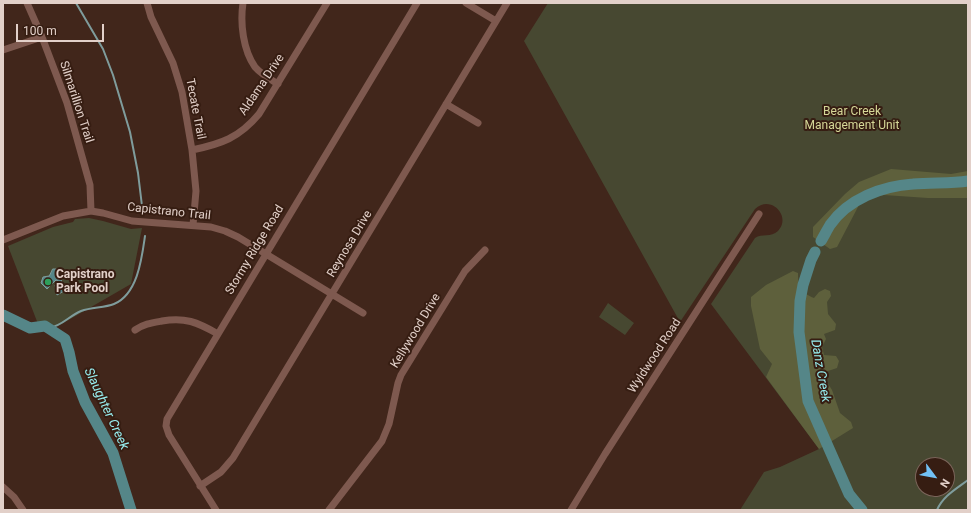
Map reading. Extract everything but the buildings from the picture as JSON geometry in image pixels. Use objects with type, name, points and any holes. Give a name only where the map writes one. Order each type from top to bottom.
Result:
[{"type":"street","name":"Silmarillion Trail","points":[[27,3],[42,37],[67,103],[87,172],[91,195],[91,212]]},
{"type":"street","name":"Tecate Trail","points":[[147,3],[151,17],[173,63],[182,92],[192,150],[196,190],[193,225]]},
{"type":"street","points":[[243,3],[243,26],[248,53],[260,72],[278,84]]},
{"type":"street","name":"Aldama Drive","points":[[192,150],[217,145],[239,134],[251,123],[259,114],[327,3]]},
{"type":"street","name":"Stormy Ridge Road","points":[[216,510],[169,435],[166,423],[169,414],[417,3]]},
{"type":"street","points":[[466,3],[496,21]]},
{"type":"street","name":"Reynosa Drive","points":[[200,486],[220,472],[233,458],[507,3]]},
{"type":"street","points":[[3,50],[42,37]]},
{"type":"street","points":[[446,104],[478,123]]},
{"type":"street","name":"Capistrano Trail","points":[[3,240],[63,216],[91,212],[103,213],[132,221],[211,227],[225,231],[363,314]]},
{"type":"street","name":"Wyldwood Road","points":[[571,510],[605,454],[759,214]]},
{"type":"street","name":"Kellywood Drive","points":[[329,510],[382,441],[389,424],[401,375],[465,271],[485,250]]},
{"type":"street","points":[[136,330],[145,324],[182,319],[197,323],[218,334]]},
{"type":"street","points":[[3,488],[14,497],[20,509]]},
{"type":"green space","name":"Bear Creek Management Unit","points":[[548,3],[968,3],[968,510],[740,510],[764,472],[780,467],[819,449],[711,304],[755,238],[778,231],[783,220],[778,209],[767,204],[761,205],[755,209],[680,322],[524,41]]},
{"type":"green space","points":[[891,169],[951,174],[968,171],[968,198],[928,198],[884,195],[871,197],[859,205],[837,247],[830,249],[813,237],[813,227],[845,194],[859,182]]},
{"type":"green space","points":[[89,218],[131,229],[142,228],[131,284],[53,329],[38,324],[8,246],[53,227],[73,222],[75,219]]},
{"type":"green space","points":[[793,271],[798,273],[799,285],[809,296],[814,298],[819,292],[825,289],[830,291],[831,296],[827,302],[828,314],[836,324],[835,330],[824,334],[826,339],[822,347],[824,355],[836,356],[839,361],[837,368],[825,372],[825,379],[832,390],[840,413],[851,422],[853,428],[819,449],[766,377],[772,364],[760,349],[751,306],[751,297],[766,285]]},
{"type":"green space","points":[[608,303],[634,323],[625,335],[599,317]]},
{"type":"water","name":"Capistrano Park Pool","points":[[53,269],[58,269],[64,275],[61,283],[64,291],[57,295],[55,285],[58,281],[56,280],[47,289],[41,283],[43,277],[49,276]]},
{"type":"waterway","points":[[76,3],[103,49],[113,75],[130,132],[138,173],[142,206]]},
{"type":"waterway","name":"Danz Creek","points":[[821,241],[830,225],[846,208],[856,201],[878,191],[901,185],[968,181]]},
{"type":"waterway","points":[[49,328],[62,323],[81,311],[114,304],[122,299],[134,284],[140,264],[145,236]]},
{"type":"waterway","name":"Danz Creek","points":[[815,252],[803,285],[800,301],[799,332],[808,401],[849,494],[862,510]]},
{"type":"waterway","name":"Slaughter Creek","points":[[3,315],[30,328],[45,326],[65,339],[73,371],[85,402],[113,453],[131,510]]},
{"type":"waterway","points":[[937,510],[946,497],[968,480]]},
{"type":"place","name":"Capistrano Park Pool","points":[[48,282]]}]
